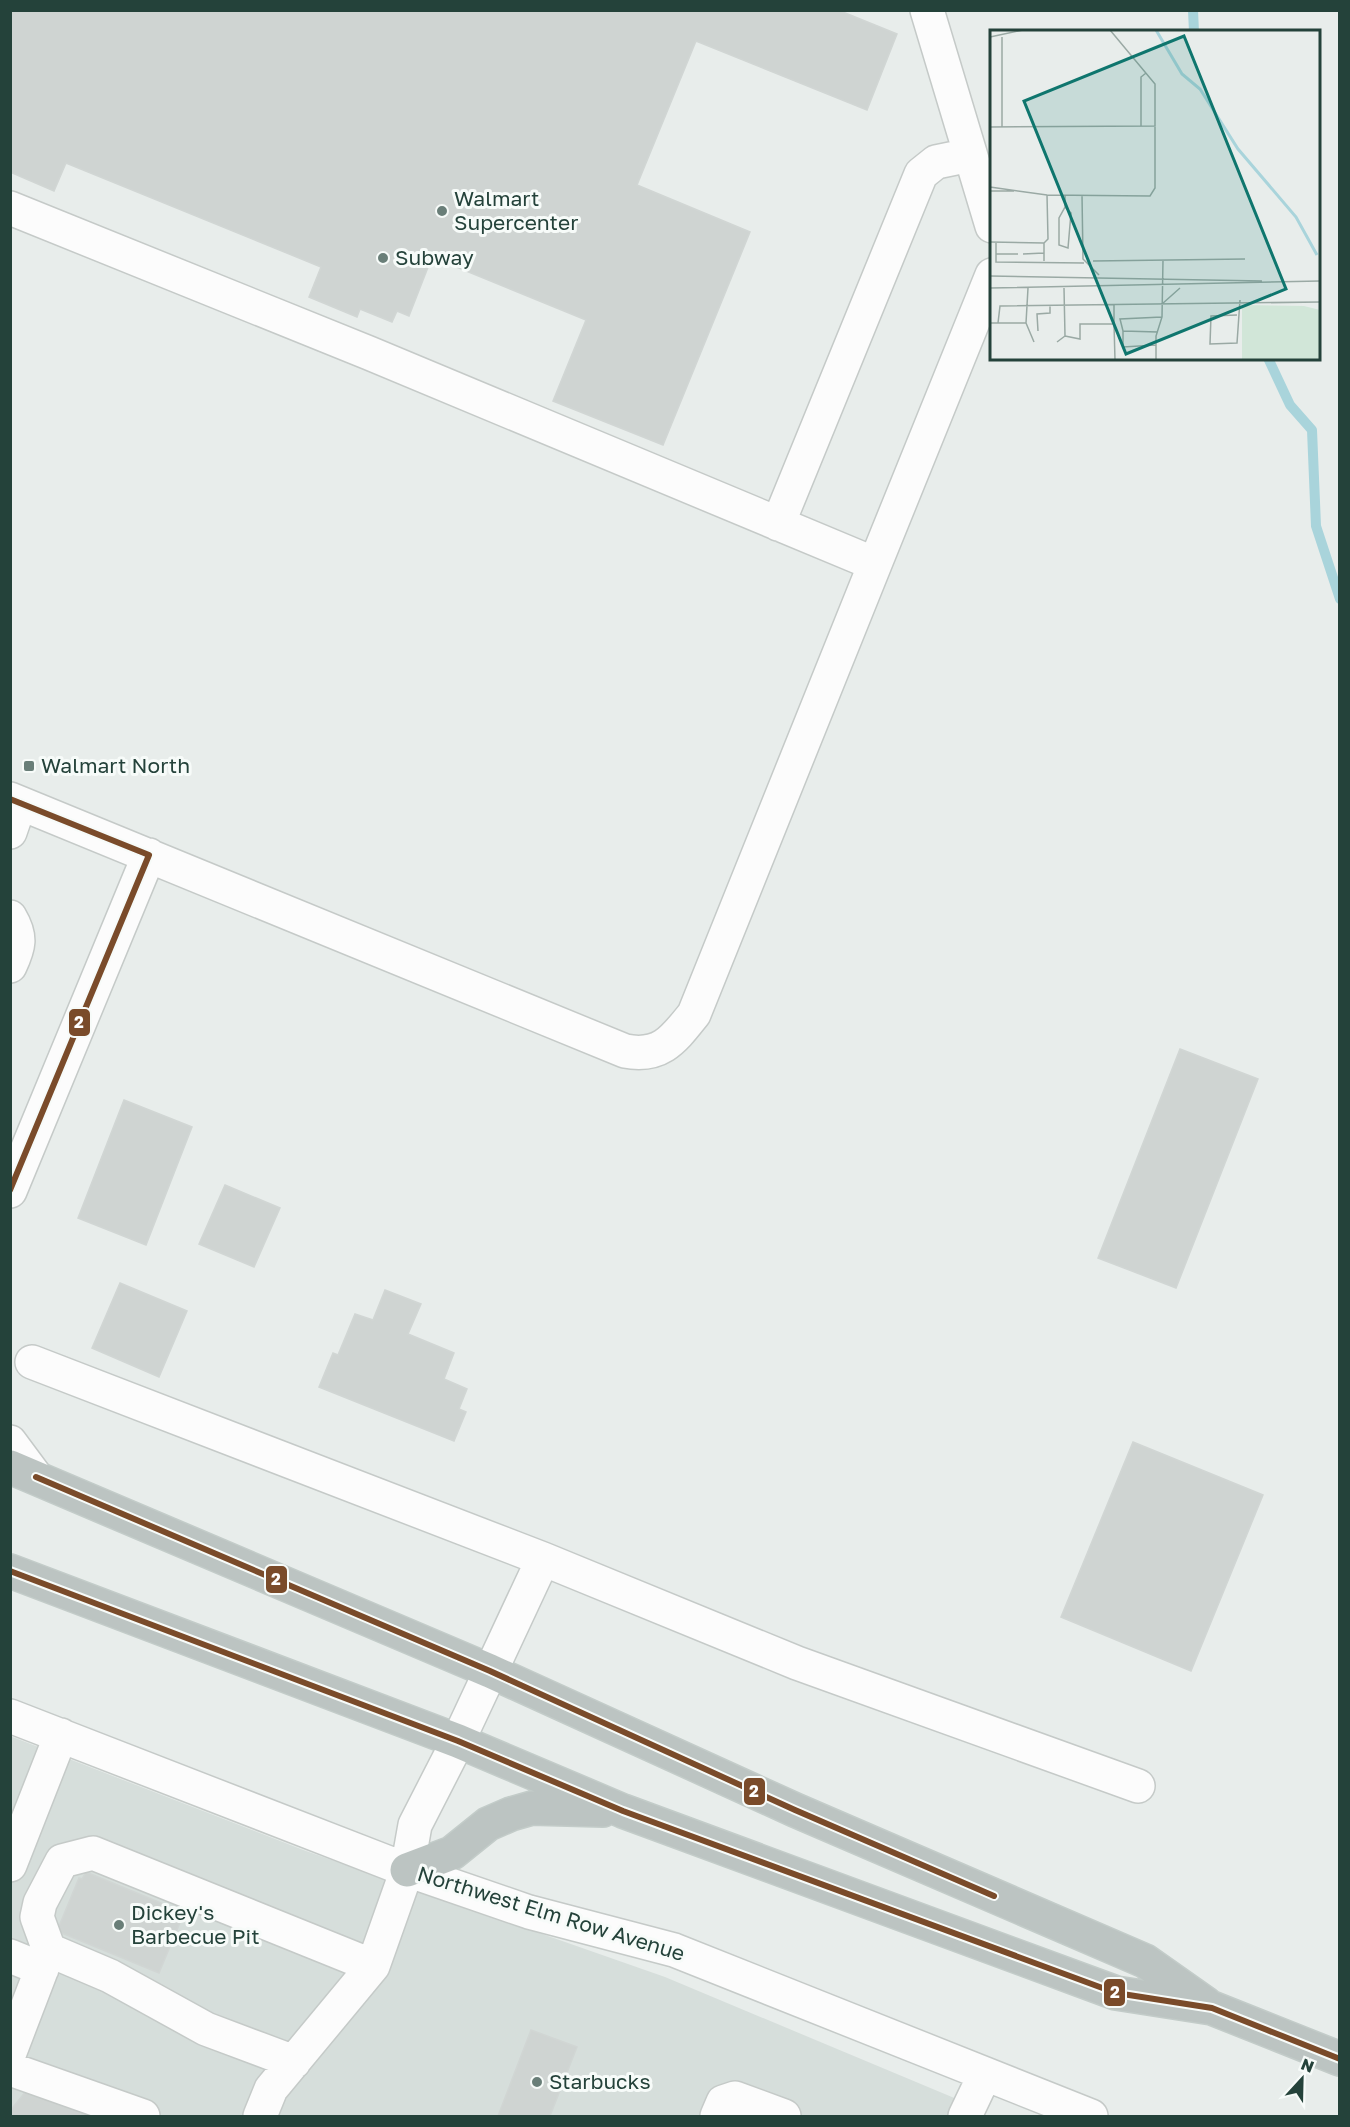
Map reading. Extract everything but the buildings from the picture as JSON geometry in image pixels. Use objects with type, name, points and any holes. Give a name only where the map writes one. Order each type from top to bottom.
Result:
[{"type":"highway","points":[[23,1472],[490,1671],[795,1810],[1145,1961],[1212,2008]]},
{"type":"highway","points":[[10,1571],[458,1741],[623,1811],[1116,1993],[1212,2008],[1340,2059]]},
{"type":"highway","points":[[407,1870],[452,1853],[488,1824],[532,1808],[623,1811]]},
{"type":"street","points":[[927,10],[990,220]]},
{"type":"street","points":[[778,524],[921,174],[936,162],[970,155]]},
{"type":"street","points":[[10,208],[369,353],[874,564]]},
{"type":"street","points":[[14,812],[149,855],[625,1051],[639,1054],[659,1049],[675,1037],[694,1014],[990,279]]},
{"type":"street","points":[[10,1191],[149,855]]},
{"type":"street","points":[[10,917],[17,928],[19,946],[10,966]]},
{"type":"street","points":[[32,1362],[543,1558],[797,1663],[1138,1786]]},
{"type":"street","points":[[10,1442],[23,1472]]},
{"type":"street","points":[[260,2116],[271,2089],[373,1966],[407,1870],[415,1825],[458,1741],[543,1558]]},
{"type":"street","name":"Northwest Elm Row Avenue","points":[[10,1716],[407,1870],[529,1912],[674,1950],[1091,2116]]},
{"type":"street","points":[[10,1865],[61,1735]]},
{"type":"street","points":[[10,2052],[46,1960],[38,1917],[40,1903],[62,1861],[93,1853],[373,1966]]},
{"type":"street","points":[[10,1956],[46,1960],[110,1976],[206,2029],[294,2062]]},
{"type":"street","points":[[10,2069],[143,2116]]},
{"type":"street","points":[[965,2116],[985,2074]]},
{"type":"street","points":[[717,2116],[723,2102],[735,2098],[784,2116]]},
{"type":"shaded area","points":[[10,1736],[306,1851],[665,1977],[983,2110],[980,2116],[11,2116]]},
{"type":"waterway","points":[[1193,10],[1194,30]]},
{"type":"waterway","points":[[1269,360],[1290,405],[1312,430],[1316,526],[1340,599]]},
{"type":"transit line","name":"2","points":[[10,799],[149,855]]},
{"type":"transit line","name":"2","points":[[10,1190],[149,855]]},
{"type":"transit line","name":"2","points":[[36,1477],[490,1671],[795,1810],[994,1896]]},
{"type":"transit line","name":"2","points":[[10,1571],[458,1741],[623,1811],[1116,1993],[1212,2008],[1340,2059]]},
{"type":"place","name":"Walmart Supercenter","points":[[442,211]]},
{"type":"place","name":"Subway","points":[[383,258]]},
{"type":"place","name":"Walmart North","points":[[29,766]]},
{"type":"place","name":"Dickey's Barbecue Pit","points":[[119,1925]]},
{"type":"place","name":"Starbucks","points":[[537,2082]]}]
